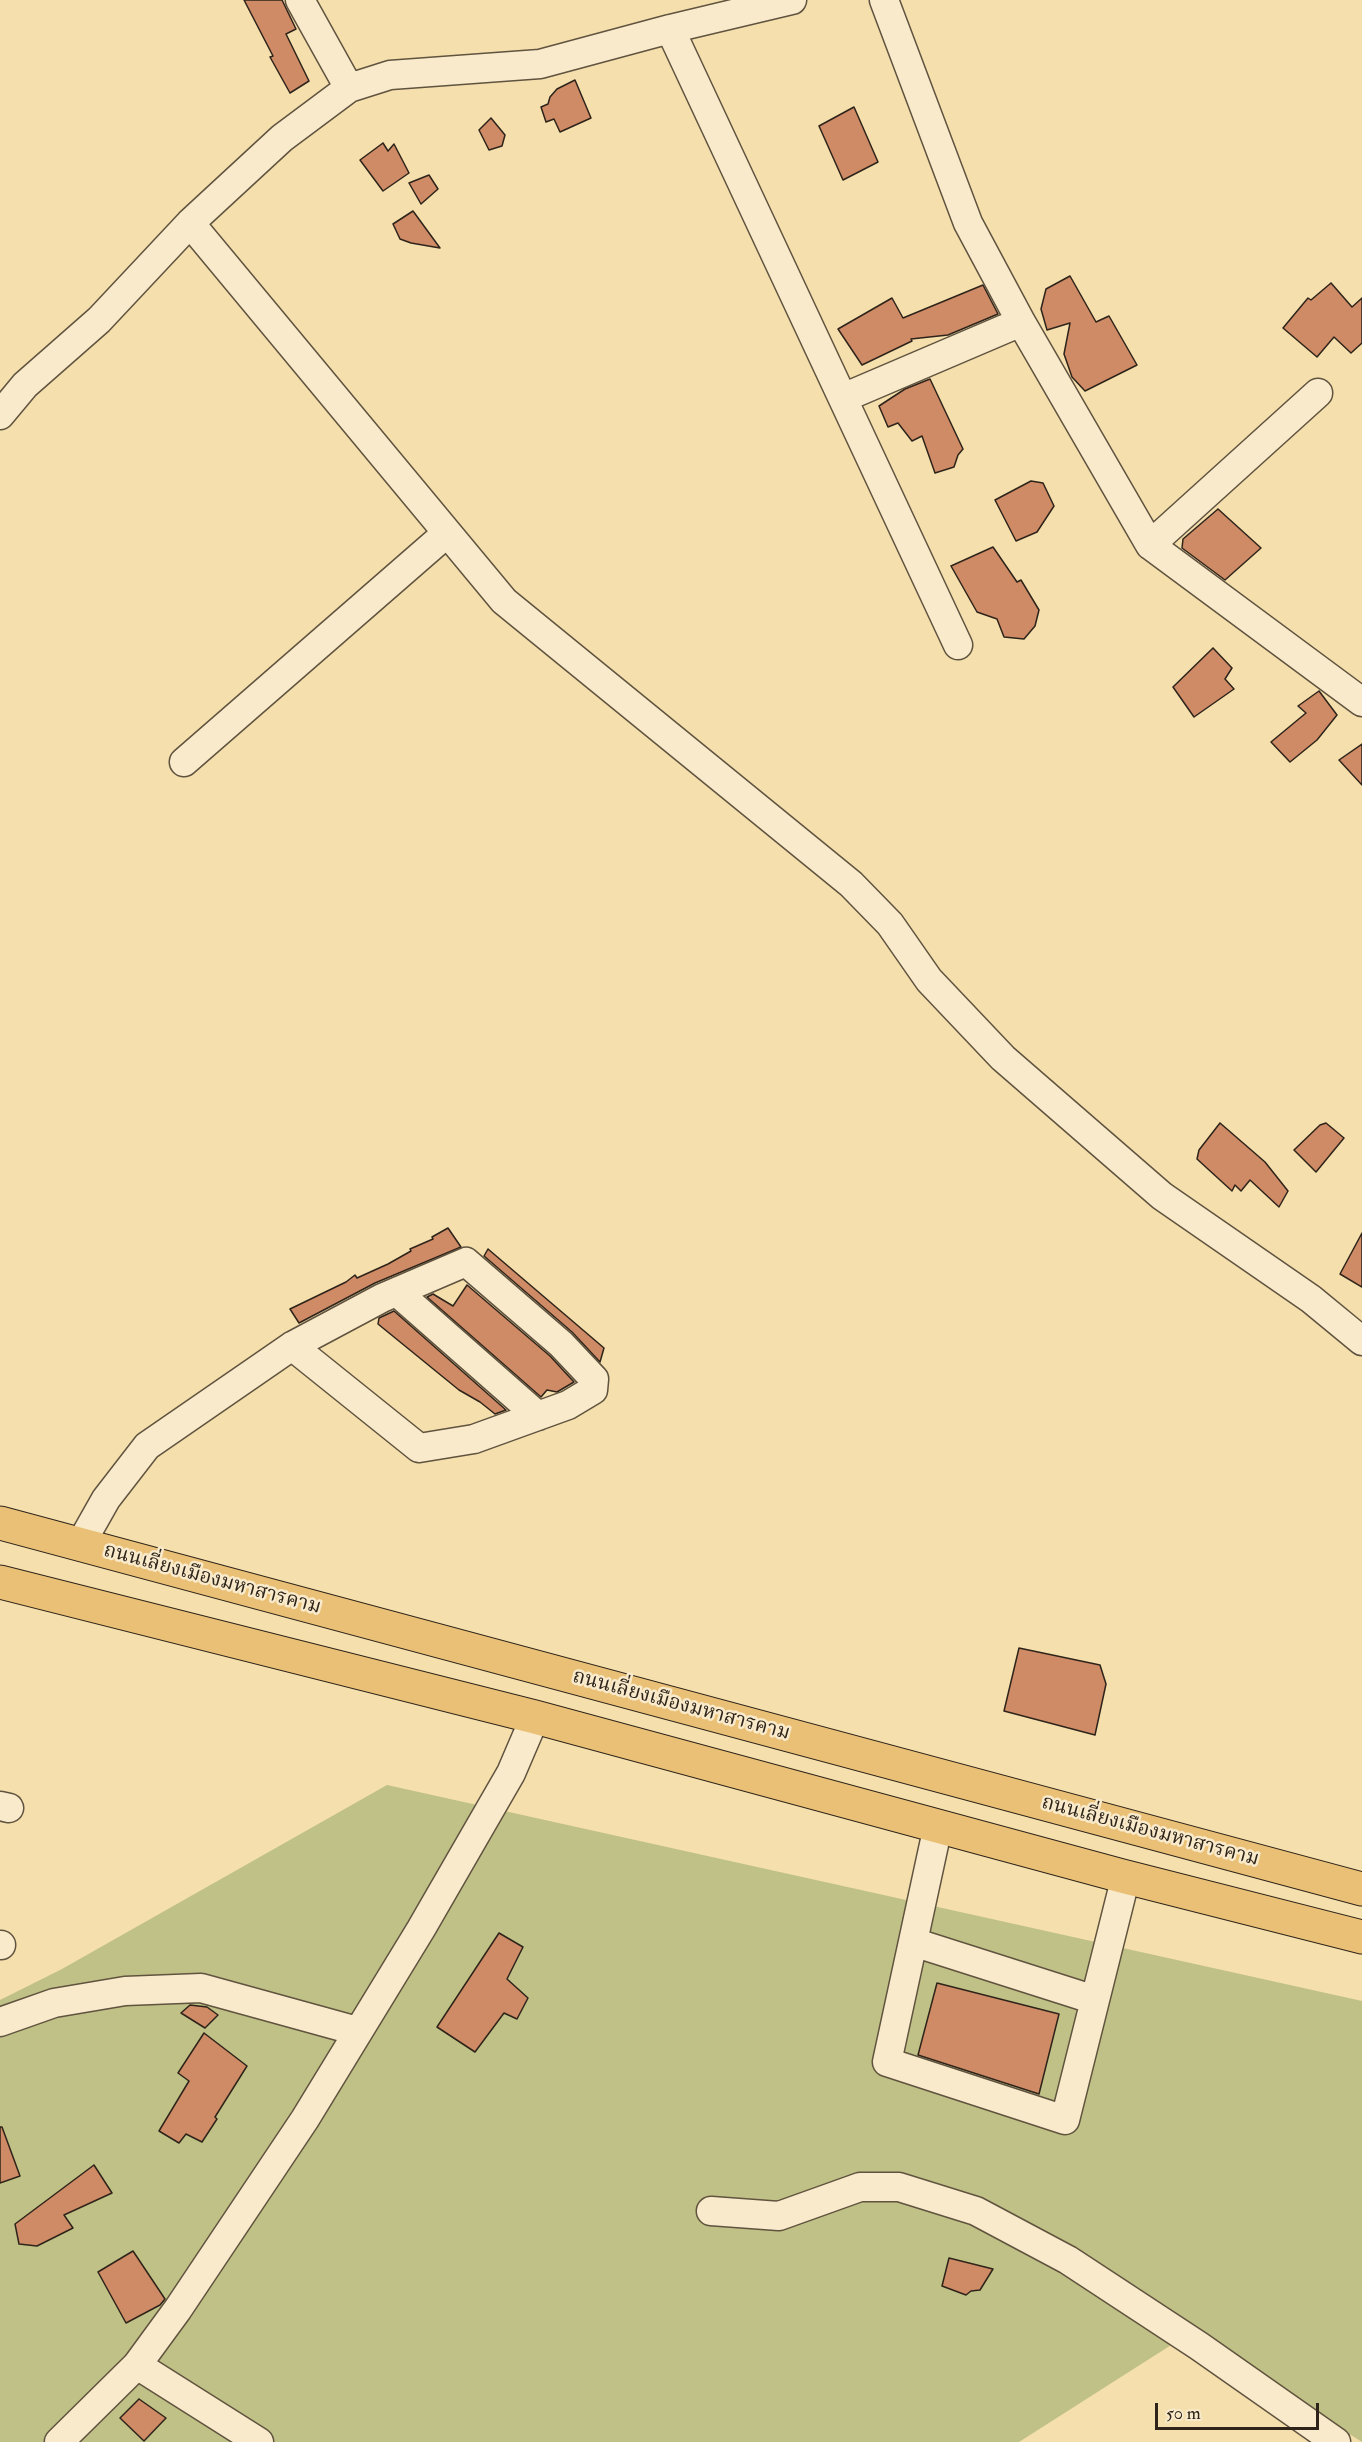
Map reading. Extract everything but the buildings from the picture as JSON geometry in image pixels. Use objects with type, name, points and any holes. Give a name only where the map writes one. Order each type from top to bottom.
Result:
[{"type":"highway","name":"ถนนเลี่ยงเมืองมหาสารคาม","points":[[0,1522],[1362,1889]]},
{"type":"highway","points":[[0,1582],[535,1717],[1362,1937]]},
{"type":"street","points":[[300,0],[349,88]]},
{"type":"street","points":[[0,415],[25,385],[99,320],[190,223],[282,138],[349,88],[390,75],[540,64],[670,29],[792,0]]},
{"type":"street","points":[[884,0],[968,223],[1021,322],[1150,544],[1362,702]]},
{"type":"street","points":[[670,29],[958,645]]},
{"type":"street","points":[[190,223],[504,601],[851,884],[890,924],[929,980],[1003,1058],[1162,1196],[1311,1299],[1362,1341]]},
{"type":"street","points":[[843,398],[1021,322]]},
{"type":"street","points":[[1150,544],[1318,393]]},
{"type":"street","points":[[183,762],[447,532]]},
{"type":"street","points":[[80,1545],[106,1499],[147,1446],[292,1346],[397,1292],[466,1263],[561,1344],[594,1379],[592,1390],[568,1406],[474,1439],[420,1448],[292,1346]]},
{"type":"street","points":[[397,1292],[538,1416]]},
{"type":"street","points":[[59,2442],[137,2365],[178,2309],[305,2119],[421,1929],[511,1773],[535,1717]]},
{"type":"street","points":[[938,1826],[887,2062],[1065,2120],[1126,1876]]},
{"type":"street","points":[[913,1942],[1095,2000]]},
{"type":"street","points":[[0,2022],[54,2002],[125,1991],[201,1988],[357,2031]]},
{"type":"street","points":[[711,2211],[779,2216],[861,2187],[899,2187],[976,2211],[1068,2260],[1199,2346],[1336,2442]]},
{"type":"street","points":[[137,2365],[259,2442]]},
{"type":"green space","points":[[387,1785],[1362,2001],[1362,2442],[1190,2333],[1019,2442],[0,2442],[0,2000],[62,1969]]}]
